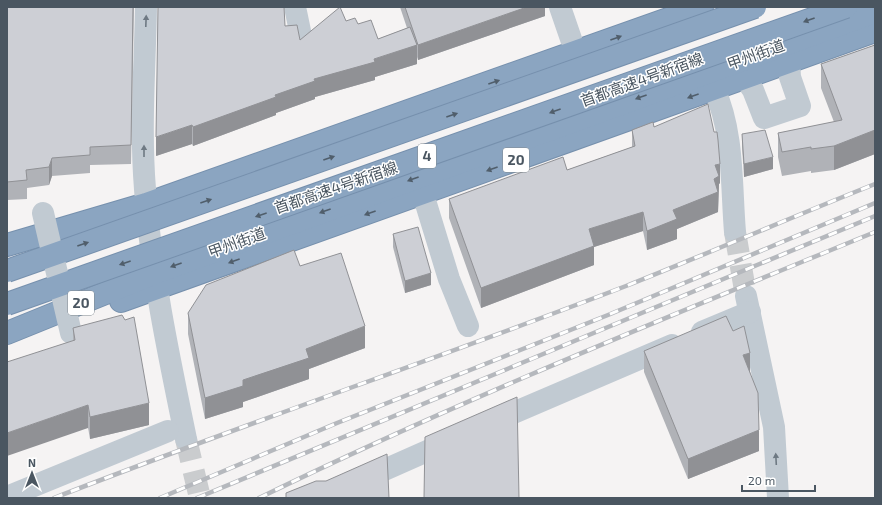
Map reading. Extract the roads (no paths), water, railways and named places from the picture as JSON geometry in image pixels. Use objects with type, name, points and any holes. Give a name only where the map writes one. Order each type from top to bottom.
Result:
[{"type":"highway","points":[[7,245],[145,197],[658,7]]},
{"type":"highway","points":[[7,240],[364,127],[702,7]]},
{"type":"highway","name":"首都高速4号新宿線","points":[[7,271],[755,7]]},
{"type":"highway","name":"首都高速4号新宿線","points":[[7,304],[846,7]]},
{"type":"highway","name":"甲州街道","points":[[7,338],[388,189],[875,12]]},
{"type":"highway","name":"20","points":[[156,281],[423,194],[875,31]]},
{"type":"highway","name":"甲州街道","points":[[7,333],[156,281]]},
{"type":"street","points":[[7,497],[177,435],[145,197],[144,95],[146,7]]},
{"type":"street","points":[[295,7],[300,31]]},
{"type":"street","points":[[560,7],[571,39]]},
{"type":"street","points":[[744,77],[753,90],[764,118],[800,106],[790,77],[789,61]]},
{"type":"street","points":[[714,89],[724,115],[730,160],[735,232]]},
{"type":"street","points":[[423,194],[449,279],[468,326]]},
{"type":"street","points":[[43,213],[71,333]]},
{"type":"street","points":[[321,498],[494,421],[748,304],[774,427],[778,498]]},
{"type":"tunnel","points":[[735,232],[746,296]]},
{"type":"tunnel","points":[[186,439],[200,498]]},
{"type":"railway","points":[[54,498],[626,286],[875,184]]},
{"type":"railway","points":[[160,498],[337,423],[608,315],[875,203]]},
{"type":"railway","points":[[197,498],[875,216]]},
{"type":"railway","points":[[259,498],[488,393],[875,232]]}]
